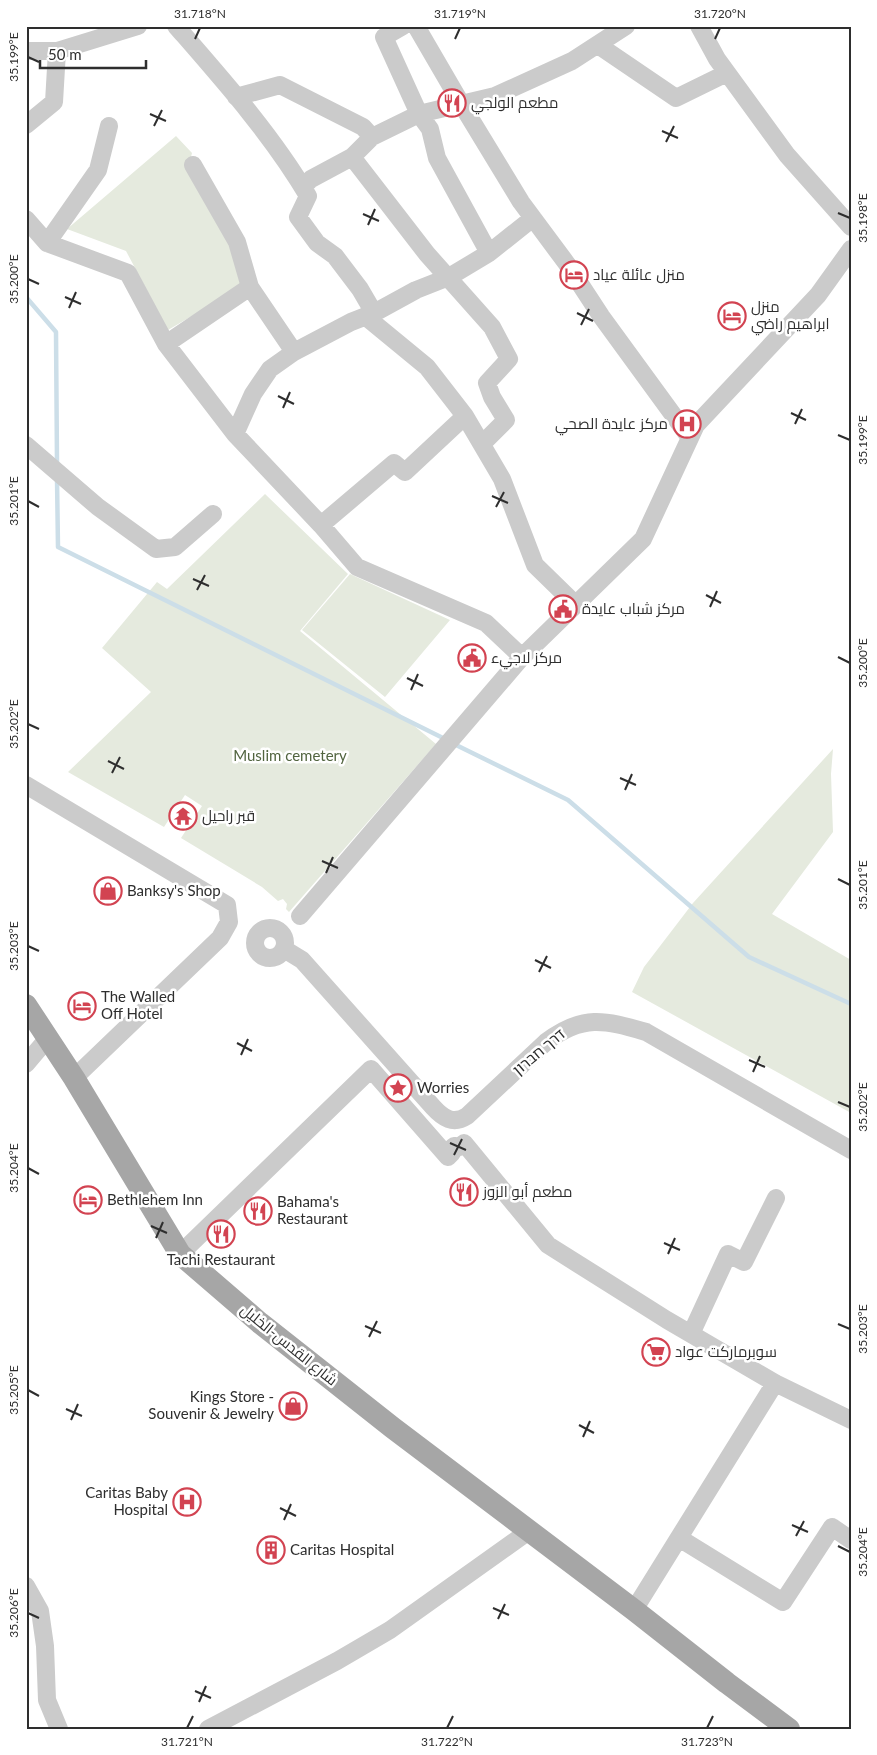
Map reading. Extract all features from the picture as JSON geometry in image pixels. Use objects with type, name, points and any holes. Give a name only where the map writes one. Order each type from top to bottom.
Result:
[{"type":"main road","name":"شارع القدس-الخليل","points":[[26,1005],[74,1078],[180,1254],[276,1335],[393,1428],[634,1610],[726,1683],[789,1729]]},
{"type":"street","points":[[26,51],[57,51],[115,30],[138,26]]},
{"type":"street","points":[[176,26],[274,144],[308,196],[298,217],[317,243],[335,256],[360,289],[370,315],[427,367],[465,416],[502,479],[535,565],[576,605]]},
{"type":"street","points":[[403,26],[381,31],[419,114],[430,129],[437,158],[489,254]]},
{"type":"street","points":[[416,26],[521,202],[690,438]]},
{"type":"street","points":[[302,186],[352,157],[372,137],[419,114],[495,96],[572,62],[626,26]]},
{"type":"street","points":[[699,26],[717,59],[787,155],[851,227]]},
{"type":"street","points":[[598,44],[676,98],[727,73]]},
{"type":"street","points":[[26,125],[54,102],[57,51]]},
{"type":"street","points":[[236,97],[280,85],[362,126],[372,137]]},
{"type":"street","points":[[47,243],[98,170],[109,126]]},
{"type":"street","points":[[352,157],[426,254],[492,326],[509,359],[487,383],[492,397],[506,420],[482,444]]},
{"type":"street","points":[[193,165],[238,242],[250,287],[294,352]]},
{"type":"street","points":[[235,434],[253,394],[270,369],[294,352],[351,322],[370,315],[416,290],[448,277],[489,254],[533,218]]},
{"type":"street","points":[[26,219],[47,243],[128,273],[166,344],[235,434],[357,566],[486,623],[522,657]]},
{"type":"street","points":[[300,916],[522,657],[643,539],[696,425],[818,295],[851,249]]},
{"type":"street","points":[[166,344],[250,287]]},
{"type":"street","points":[[321,525],[394,463],[405,472],[465,416]]},
{"type":"street","points":[[26,445],[98,507],[156,549],[175,547],[213,514]]},
{"type":"street","points":[[26,785],[228,905],[229,922],[220,938],[74,1078]]},
{"type":"street","name":"דרך חברון","points":[[284,949],[302,960],[433,1107],[450,1120],[461,1120],[467,1116],[558,1033],[572,1025],[597,1022],[619,1024],[646,1032],[851,1150]]},
{"type":"street","points":[[26,1064],[48,1038]]},
{"type":"street","points":[[180,1254],[371,1069],[448,1156],[452,1154],[451,1149],[454,1146],[460,1147],[464,1143],[548,1245],[691,1334],[775,1383],[851,1420]]},
{"type":"street","points":[[691,1334],[728,1254],[744,1262],[776,1198]]},
{"type":"street","points":[[634,1610],[775,1383]]},
{"type":"street","points":[[679,1538],[783,1602],[832,1527],[851,1540]]},
{"type":"street","points":[[208,1729],[337,1661],[390,1630],[529,1531]]},
{"type":"street","points":[[26,1586],[40,1611],[45,1646],[47,1700],[59,1729]]},
{"type":"green space","points":[[176,136],[192,153],[189,165],[236,246],[243,286],[168,330],[126,251],[67,229]]},
{"type":"green space","name":"Muslim cemetery","points":[[265,494],[348,574],[300,631],[436,744],[289,912],[286,909],[287,904],[283,899],[278,901],[262,887],[181,838],[202,806],[185,795],[164,827],[68,772],[151,692],[102,648],[157,582],[167,589]]},
{"type":"green space","points":[[350,574],[450,620],[385,697],[302,630]]},
{"type":"green space","points":[[833,749],[831,774],[833,832],[772,914],[851,960],[851,1113],[632,992],[644,967],[693,903]]},
{"type":"waterway","points":[[26,297],[56,332],[57,464]]},
{"type":"waterway","points":[[57,479],[58,547],[445,739]]},
{"type":"waterway","points":[[454,744],[568,800],[749,957],[851,1004]]},
{"type":"place","name":"مطعم الولجي","points":[[452,103]]},
{"type":"place","name":"منزل عائلة عياد","points":[[574,275]]},
{"type":"place","name":"منزل ابراهيم راضي","points":[[732,316]]},
{"type":"place","name":"مركز عايدة الصحي","points":[[687,424]]},
{"type":"place","name":"مركز شباب عايدة","points":[[563,609]]},
{"type":"place","name":"مركز لاجيء","points":[[472,658]]},
{"type":"place","name":"قبر راحيل","points":[[183,816]]},
{"type":"place","name":"Banksy's Shop","points":[[108,891]]},
{"type":"place","name":"The Walled Off Hotel","points":[[82,1006]]},
{"type":"place","name":"Worries","points":[[398,1088]]},
{"type":"place","name":"مطعم أبو الزوز","points":[[464,1192]]},
{"type":"place","name":"Bethlehem Inn","points":[[88,1200]]},
{"type":"place","name":"Bahama's Restaurant","points":[[258,1211]]},
{"type":"place","name":"Tachi Restaurant","points":[[221,1234]]},
{"type":"place","name":"سوبرماركت عواد","points":[[656,1352]]},
{"type":"place","name":"Kings Store - Souvenir & Jewelry","points":[[293,1406]]},
{"type":"place","name":"Caritas Baby Hospital","points":[[187,1502]]},
{"type":"place","name":"Caritas Hospital","points":[[271,1550]]}]
